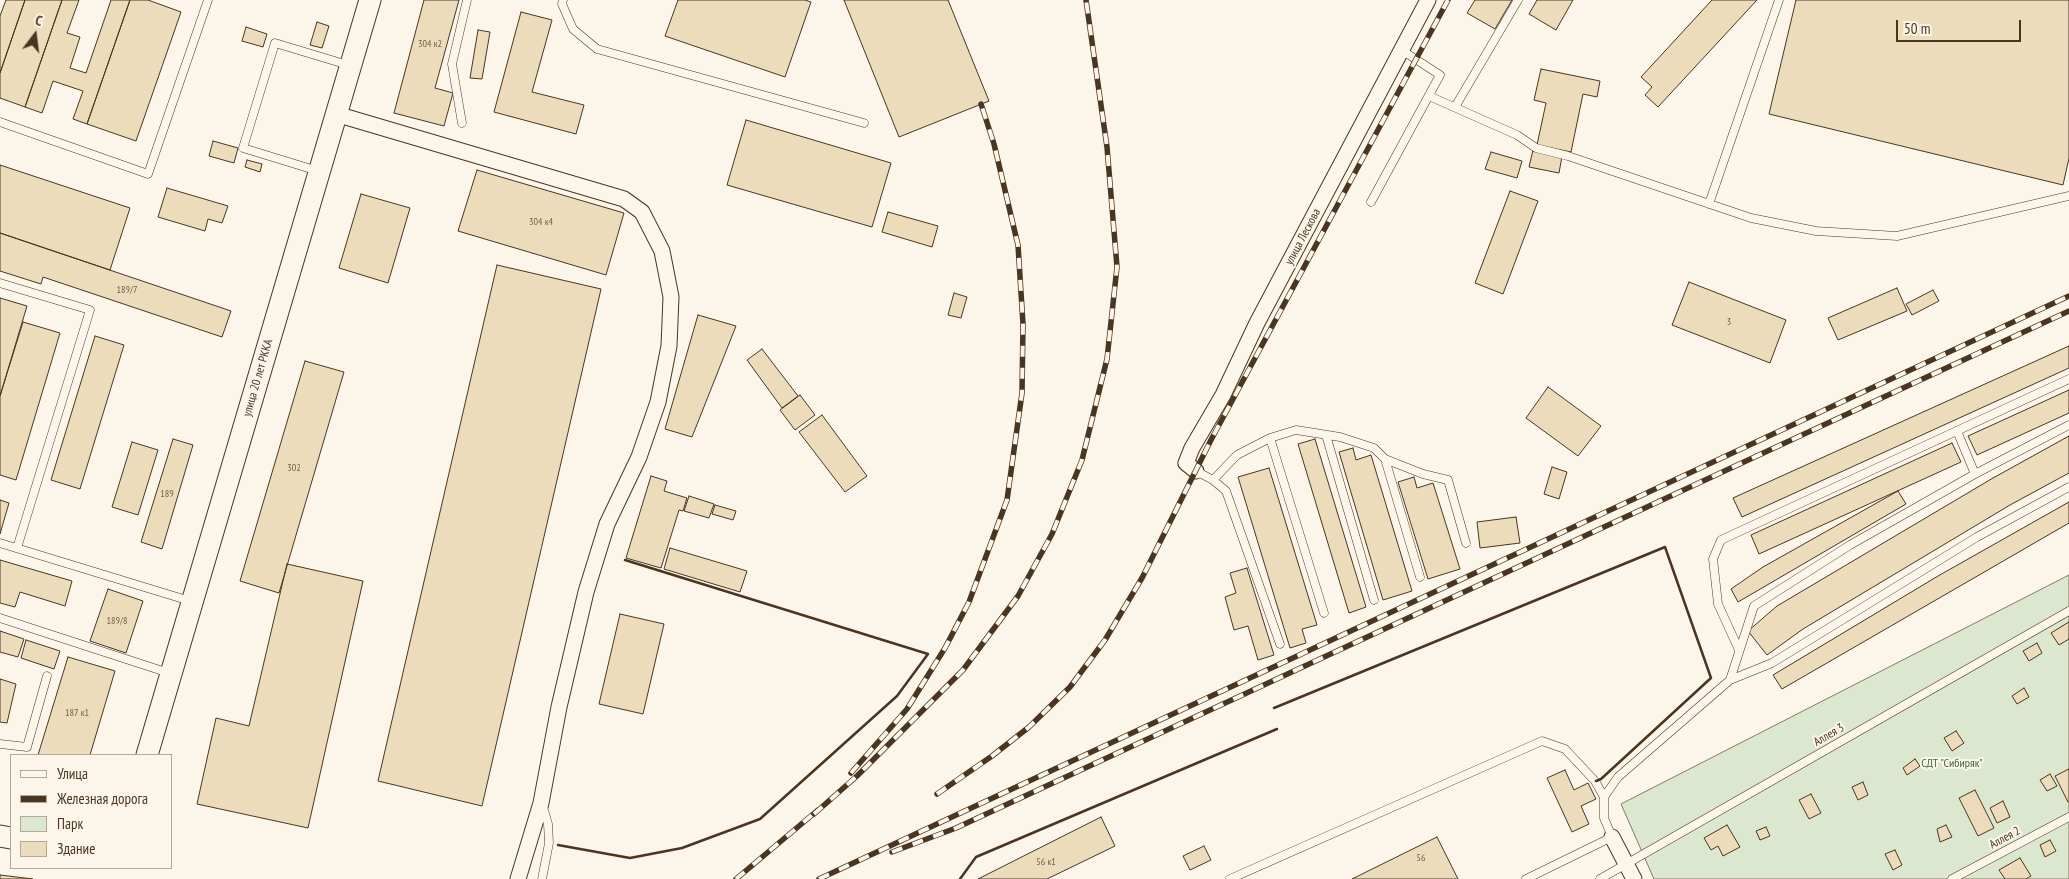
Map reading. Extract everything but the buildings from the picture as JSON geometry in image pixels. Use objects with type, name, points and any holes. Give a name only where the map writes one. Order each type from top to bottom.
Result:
[{"type":"main road","name":"улица 20 лет РККА","points":[[146,754],[370,0]]},
{"type":"street","name":"улица Лескова","points":[[1196,471],[1186,463],[1192,448],[1224,395],[1257,323],[1403,51],[1428,0]]},
{"type":"street","points":[[336,114],[624,198],[642,212],[662,251],[671,297],[671,307],[669,346],[658,402],[639,457],[607,524],[586,592],[559,707],[541,803],[518,879]]},
{"type":"street","points":[[1612,837],[1634,879]]},
{"type":"lane","points":[[0,122],[148,174],[208,0]]},
{"type":"lane","points":[[462,123],[452,64],[467,0]]},
{"type":"lane","points":[[563,0],[562,4],[574,29],[597,49],[864,123]]},
{"type":"lane","points":[[1455,108],[1518,0]]},
{"type":"lane","points":[[1709,204],[1779,0]]},
{"type":"lane","points":[[319,171],[243,148],[275,43],[350,66]]},
{"type":"lane","points":[[1371,202],[1440,75],[1403,51]]},
{"type":"lane","points":[[1429,96],[1517,135],[1536,148],[1568,156],[1751,218],[1816,231],[1897,236],[2069,196]]},
{"type":"lane","points":[[0,283],[90,310],[17,548]]},
{"type":"lane","points":[[1739,650],[1718,604],[1713,559],[1721,540],[2069,379]]},
{"type":"lane","points":[[1730,680],[1754,606],[1850,545],[1975,474],[2069,425]]},
{"type":"lane","points":[[1213,480],[1237,455],[1270,438],[1296,430],[1326,435],[1374,448],[1385,459],[1423,474],[1448,480],[1466,543]]},
{"type":"lane","points":[[1957,431],[1975,474]]},
{"type":"lane","points":[[1326,435],[1374,600]]},
{"type":"lane","points":[[1270,438],[1324,614]]},
{"type":"lane","points":[[1385,459],[1420,577]]},
{"type":"lane","points":[[1196,471],[1213,480],[1226,491],[1280,644]]},
{"type":"lane","points":[[1604,797],[1618,777],[1730,680],[1772,663],[1977,536],[2069,487]]},
{"type":"lane","points":[[0,543],[192,602]]},
{"type":"lane","name":"Аллея 3","points":[[1600,879],[2069,610]]},
{"type":"lane","points":[[0,618],[170,674]]},
{"type":"lane","points":[[0,744],[27,747],[47,676]]},
{"type":"lane","points":[[1230,879],[1542,741],[1565,749],[1595,781],[1604,797],[1604,818],[1612,837],[1526,879]]},
{"type":"lane","points":[[541,803],[548,824],[549,843],[542,879]]},
{"type":"lane","name":"Аллея 2","points":[[1952,879],[2069,817]]},
{"type":"green space","name":"СДТ \"Сибиряк\"","points":[[2069,575],[2069,879],[1654,879],[1621,804]]},
{"type":"railway","points":[[814,814],[857,776],[963,670],[1018,596],[1052,534],[1082,460],[1107,359],[1117,267],[1107,147],[1086,0]]},
{"type":"railway","points":[[937,794],[992,756],[1029,727],[1070,687],[1105,640],[1142,578],[1212,438],[1448,0]]},
{"type":"railway","points":[[851,773],[907,709],[945,648],[969,602],[1007,500],[1022,393],[1023,324],[1018,245],[994,144],[981,104]]},
{"type":"railway","points":[[819,879],[2069,296]]},
{"type":"railway","points":[[892,852],[956,828],[2069,311]]},
{"type":"railway","points":[[736,879],[818,810]]},
{"type":"wall","points":[[1274,708],[1665,547],[1711,678],[1601,779],[1596,781]]},
{"type":"wall","points":[[558,845],[630,858],[682,848],[760,819],[897,696],[928,654],[625,560]]},
{"type":"wall","points":[[960,879],[976,857],[1277,729]]}]
